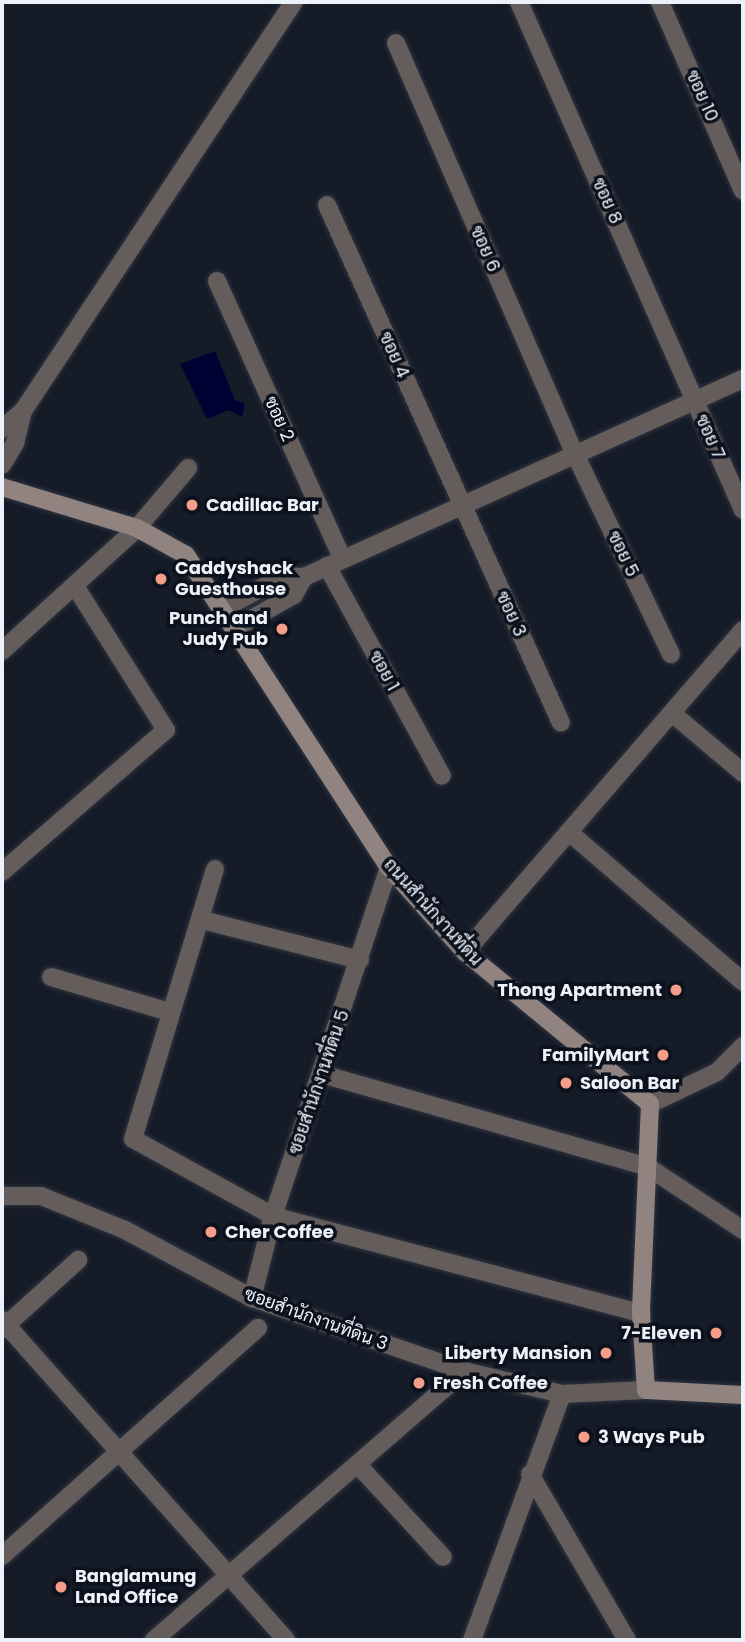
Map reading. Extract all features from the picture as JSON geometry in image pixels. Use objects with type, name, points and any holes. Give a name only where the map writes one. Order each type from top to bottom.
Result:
[{"type":"street","points":[[2,429],[23,411],[294,2]]},
{"type":"street","name":"ซอย 8","points":[[519,2],[694,401]]},
{"type":"street","name":"ซอย 10","points":[[660,2],[743,191]]},
{"type":"street","name":"ซอย 6","points":[[396,43],[575,454]]},
{"type":"street","name":"ซอย 4","points":[[327,205],[460,505]]},
{"type":"street","name":"ซอย 2","points":[[217,281],[335,562]]},
{"type":"street","points":[[237,627],[294,595],[304,578],[335,562],[743,379]]},
{"type":"street","name":"ซอย 7","points":[[694,401],[743,510]]},
{"type":"street","points":[[2,465],[15,443],[23,411]]},
{"type":"street","name":"ซอย 5","points":[[575,454],[671,654]]},
{"type":"street","points":[[2,651],[137,528],[188,468]]},
{"type":"street","name":"ถนนสำนักงานที่ดิน","points":[[2,487],[137,528],[186,555],[237,627],[389,867],[465,952],[650,1104]]},
{"type":"street","name":"ซอย 3","points":[[460,505],[561,723]]},
{"type":"street","name":"ซอย 1","points":[[335,562],[442,776]]},
{"type":"street","points":[[224,608],[284,576],[304,578]]},
{"type":"street","points":[[2,872],[166,730],[75,586]]},
{"type":"street","points":[[465,952],[743,629]]},
{"type":"street","points":[[673,713],[743,773]]},
{"type":"street","points":[[570,833],[743,982]]},
{"type":"street","name":"ซอยสำนักงานที่ดิน 5","points":[[252,1298],[273,1216],[389,867]]},
{"type":"street","points":[[215,869],[202,920],[169,1012],[133,1139],[273,1216],[641,1313]]},
{"type":"street","points":[[202,920],[360,960]]},
{"type":"street","points":[[51,977],[169,1012]]},
{"type":"street","points":[[743,1046],[717,1072],[650,1104],[641,1313],[646,1390],[743,1395]]},
{"type":"street","points":[[322,1074],[648,1167],[743,1230]]},
{"type":"street","name":"ซอยสำนักงานที่ดิน 3","points":[[2,1196],[41,1196],[113,1225],[252,1298],[464,1371],[562,1394],[646,1390]]},
{"type":"street","points":[[78,1260],[3,1325],[286,1640]]},
{"type":"street","points":[[2,1556],[258,1328]]},
{"type":"street","points":[[155,1640],[464,1371]]},
{"type":"street","points":[[472,1640],[530,1474],[562,1394]]},
{"type":"street","points":[[358,1465],[443,1557]]},
{"type":"street","points":[[530,1474],[627,1640]]},
{"type":"shaded area","points":[[215,351],[235,400],[245,403],[242,417],[229,410],[207,419],[180,364]]},
{"type":"place","name":"Cadillac Bar","points":[[192,505]]},
{"type":"place","name":"Caddyshack Guesthouse","points":[[161,579]]},
{"type":"place","name":"Punch and Judy Pub","points":[[282,629]]},
{"type":"place","name":"Thong Apartment","points":[[676,990]]},
{"type":"place","name":"FamilyMart","points":[[663,1055]]},
{"type":"place","name":"Saloon Bar","points":[[566,1083]]},
{"type":"place","name":"Cher Coffee","points":[[211,1232]]},
{"type":"place","name":"7-Eleven","points":[[716,1333]]},
{"type":"place","name":"Liberty Mansion","points":[[606,1353]]},
{"type":"place","name":"Fresh Coffee","points":[[419,1383]]},
{"type":"place","name":"3 Ways Pub","points":[[584,1437]]},
{"type":"place","name":"Banglamung Land Office","points":[[61,1587]]}]
